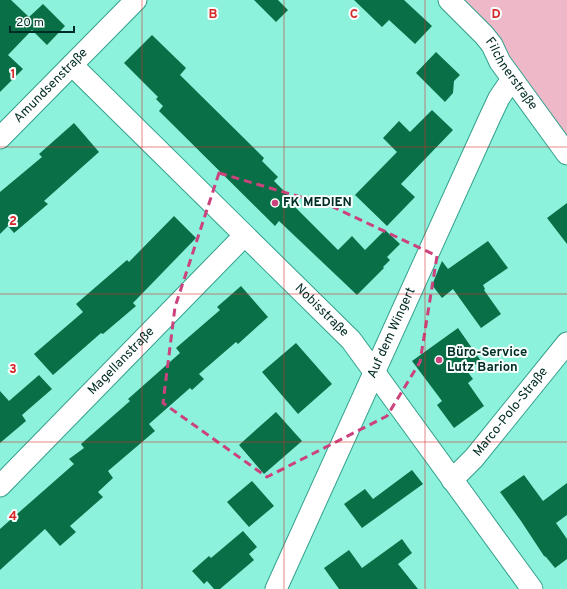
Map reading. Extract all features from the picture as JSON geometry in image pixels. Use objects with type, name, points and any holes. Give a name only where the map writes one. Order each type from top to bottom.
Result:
[{"type":"street","name":"Amundsenstraße","points":[[0,138],[136,0]]},
{"type":"street","name":"Filchnerstraße","points":[[449,0],[492,45],[500,62],[567,154]]},
{"type":"street","name":"Nobisstraße","points":[[72,65],[350,340],[532,589]]},
{"type":"street","name":"Auf dem Wingert","points":[[276,589],[490,117],[512,79]]},
{"type":"street","name":"Magellanstraße","points":[[0,486],[244,236]]},
{"type":"street","name":"Marco-Polo-Straße","points":[[452,480],[474,458],[567,343]]},
{"type":"highlighted area","points":[[219,173],[331,206],[437,256],[420,362],[387,416],[267,477],[163,403],[175,307]]},
{"type":"shaded area","points":[[462,0],[567,0],[567,143]]},
{"type":"building","points":[[0,0],[11,0],[29,17],[43,4],[65,26],[47,45],[32,30],[8,55],[23,69],[0,92]]},
{"type":"building","points":[[254,0],[278,0],[288,10],[276,22]]},
{"type":"building","points":[[354,0],[404,0],[432,26],[415,44],[389,20],[382,27]]},
{"type":"building","points":[[152,35],[186,68],[180,75],[264,158],[262,161],[278,177],[274,181],[297,204],[294,206],[338,250],[352,236],[365,250],[385,230],[400,244],[387,257],[390,260],[383,267],[384,268],[357,295],[279,221],[275,226],[159,111],[163,106],[156,99],[158,97],[124,63]]},
{"type":"building","points":[[436,52],[460,75],[454,81],[453,93],[445,102],[416,73]]},
{"type":"building","points":[[432,110],[453,130],[401,184],[415,197],[387,226],[355,195],[397,152],[383,138],[399,121],[410,132]]},
{"type":"building","points":[[74,123],[99,152],[44,201],[48,204],[14,233],[8,226],[0,234],[0,192],[42,157],[39,154]]},
{"type":"building","points":[[567,203],[567,244],[547,218]]},
{"type":"building","points":[[174,216],[196,238],[133,303],[136,306],[103,334],[101,333],[53,375],[34,354],[83,312],[76,304],[127,260],[129,262]]},
{"type":"building","points":[[488,241],[508,268],[483,285],[484,290],[501,314],[481,328],[453,289],[442,298],[432,285],[442,261],[448,269]]},
{"type":"building","points":[[241,286],[268,317],[238,344],[236,342],[199,374],[204,379],[192,390],[190,388],[149,424],[155,431],[108,471],[113,478],[98,492],[103,497],[70,526],[76,532],[60,546],[45,529],[0,570],[0,529],[74,464],[69,459],[84,448],[81,444],[130,401],[128,399],[180,353],[176,348],[220,310],[217,307]]},
{"type":"building","points":[[458,328],[481,361],[467,371],[473,379],[468,383],[484,406],[454,428],[437,405],[442,401],[412,361]]},
{"type":"building","points":[[296,343],[332,384],[298,414],[262,372]]},
{"type":"building","points":[[39,375],[52,389],[22,415],[26,421],[0,443],[0,391],[9,401]]},
{"type":"building","points":[[276,412],[302,441],[264,474],[239,445]]},
{"type":"building","points":[[412,470],[423,484],[362,528],[344,504],[365,489],[373,499]]},
{"type":"building","points":[[524,475],[543,501],[567,483],[567,515],[556,523],[567,539],[567,559],[555,568],[544,556],[500,492]]},
{"type":"building","points":[[252,481],[274,506],[249,527],[227,502]]},
{"type":"building","points":[[243,531],[257,547],[249,554],[254,560],[220,589],[214,589],[207,581],[204,584],[192,571],[209,556],[211,558]]},
{"type":"building","points":[[402,539],[412,553],[398,564],[418,589],[339,589],[324,568],[349,550],[362,568]]},
{"type":"place","name":"FK MEDIEN","points":[[275,203]]},
{"type":"place","name":"Büro-Service Lutz Barion","points":[[439,360]]}]
